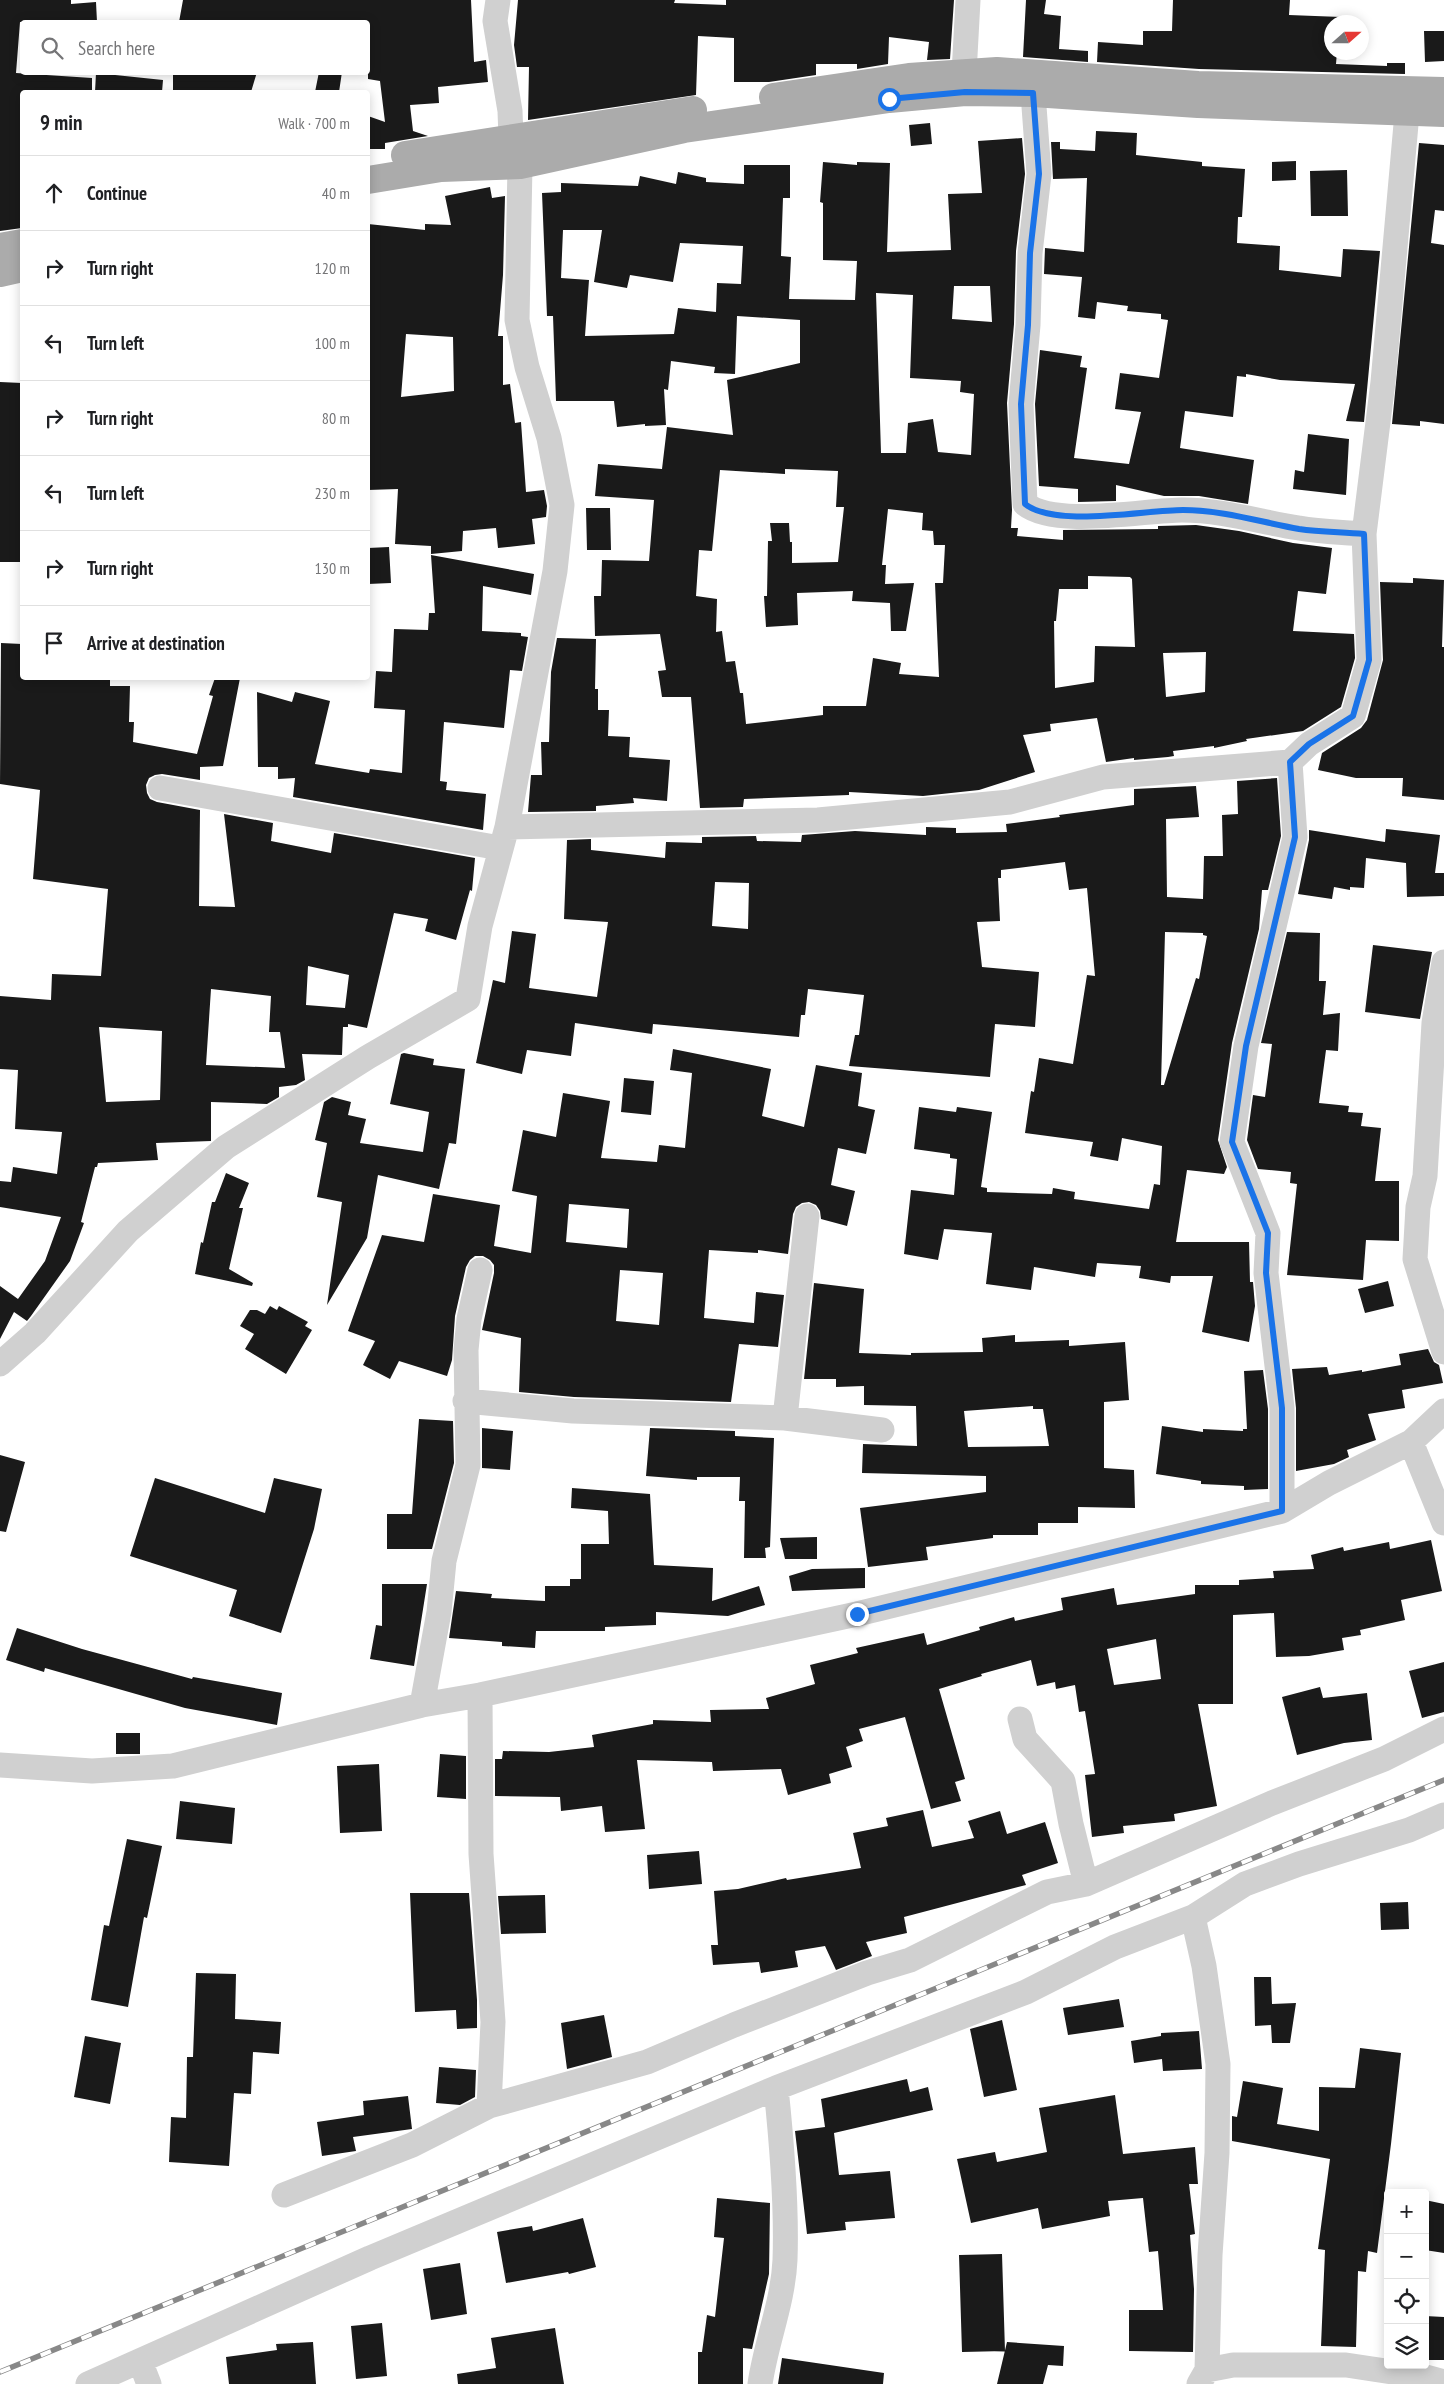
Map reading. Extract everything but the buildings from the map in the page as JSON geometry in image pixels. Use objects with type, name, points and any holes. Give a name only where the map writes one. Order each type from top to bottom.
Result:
[{"type":"main road","points":[[370,161],[859,83],[997,71],[1198,85],[1444,91]]},
{"type":"main road","points":[[370,180],[441,168],[520,165],[684,129],[889,99],[965,92],[1033,93],[1198,104],[1444,113]]},
{"type":"main road","points":[[0,247],[20,243]]},
{"type":"main road","points":[[0,273],[20,268]]},
{"type":"street","points":[[0,1364],[35,1333],[128,1231],[226,1147],[368,1057],[468,999],[480,926],[503,838],[555,571],[562,505],[549,438],[527,367],[517,320],[520,165],[511,138],[510,111],[495,21],[498,0]]},
{"type":"street","points":[[964,74],[968,0]]},
{"type":"street","points":[[1033,93],[1039,174],[1030,253],[1028,325],[1021,404],[1025,504],[1032,510],[1068,516],[1125,516],[1181,510],[1222,512],[1301,529],[1364,534]]},
{"type":"street","points":[[160,788],[503,838],[818,820],[1010,802],[1104,777],[1290,762],[1309,744],[1353,716],[1369,660],[1364,534],[1383,382],[1407,113]]},
{"type":"street","points":[[1282,1511],[1282,1408],[1266,1273],[1268,1233],[1232,1142],[1246,1046],[1295,837],[1290,762]]},
{"type":"street","points":[[1444,962],[1434,1023],[1424,1176],[1418,1207],[1415,1259],[1444,1352]]},
{"type":"street","points":[[785,1418],[807,1216]]},
{"type":"street","points":[[422,1705],[439,1612],[444,1561],[468,1465],[465,1401],[466,1350],[469,1319],[480,1270]]},
{"type":"street","points":[[465,1401],[573,1411],[785,1418],[882,1430]]},
{"type":"street","points":[[0,1765],[92,1771],[173,1766],[422,1705],[480,1695],[857,1614],[1282,1511],[1329,1483],[1411,1442],[1444,1411]]},
{"type":"street","points":[[1411,1442],[1444,1523]]},
{"type":"street","points":[[480,1695],[481,1854],[493,2022],[489,2106]]},
{"type":"street","points":[[1020,1719],[1025,1739],[1063,1781],[1071,1824],[1086,1884]]},
{"type":"street","points":[[284,2195],[412,2145],[489,2106],[647,2062],[743,2021],[867,1974],[910,1960],[1046,1892],[1086,1884],[1272,1803],[1384,1759],[1444,1729]]},
{"type":"street","points":[[88,2384],[370,2258],[776,2088],[851,2061],[935,2026],[1026,1992],[1115,1947],[1193,1917],[1245,1884],[1299,1864],[1409,1830],[1444,1815]]},
{"type":"street","points":[[1193,1917],[1204,1966],[1218,2064],[1217,2153],[1203,2377],[1233,2365],[1346,2365],[1426,2377],[1444,2382]]},
{"type":"street","points":[[760,2384],[764,2354],[775,2321],[784,2262],[783,2157],[776,2088]]},
{"type":"street","points":[[140,2361],[148,2384]]},
{"type":"railway","points":[[0,2372],[1444,1780]]},
{"type":"route","points":[[857,1614],[1282,1511],[1282,1408],[1266,1273],[1268,1233],[1243,1174],[1232,1142],[1246,1046],[1295,837],[1290,762],[1309,744],[1353,716],[1369,660],[1364,534],[1301,529],[1222,512],[1181,510],[1125,516],[1068,516],[1032,510],[1025,504],[1021,404],[1028,325],[1030,253],[1039,174],[1033,93],[965,92],[889,99]]}]
